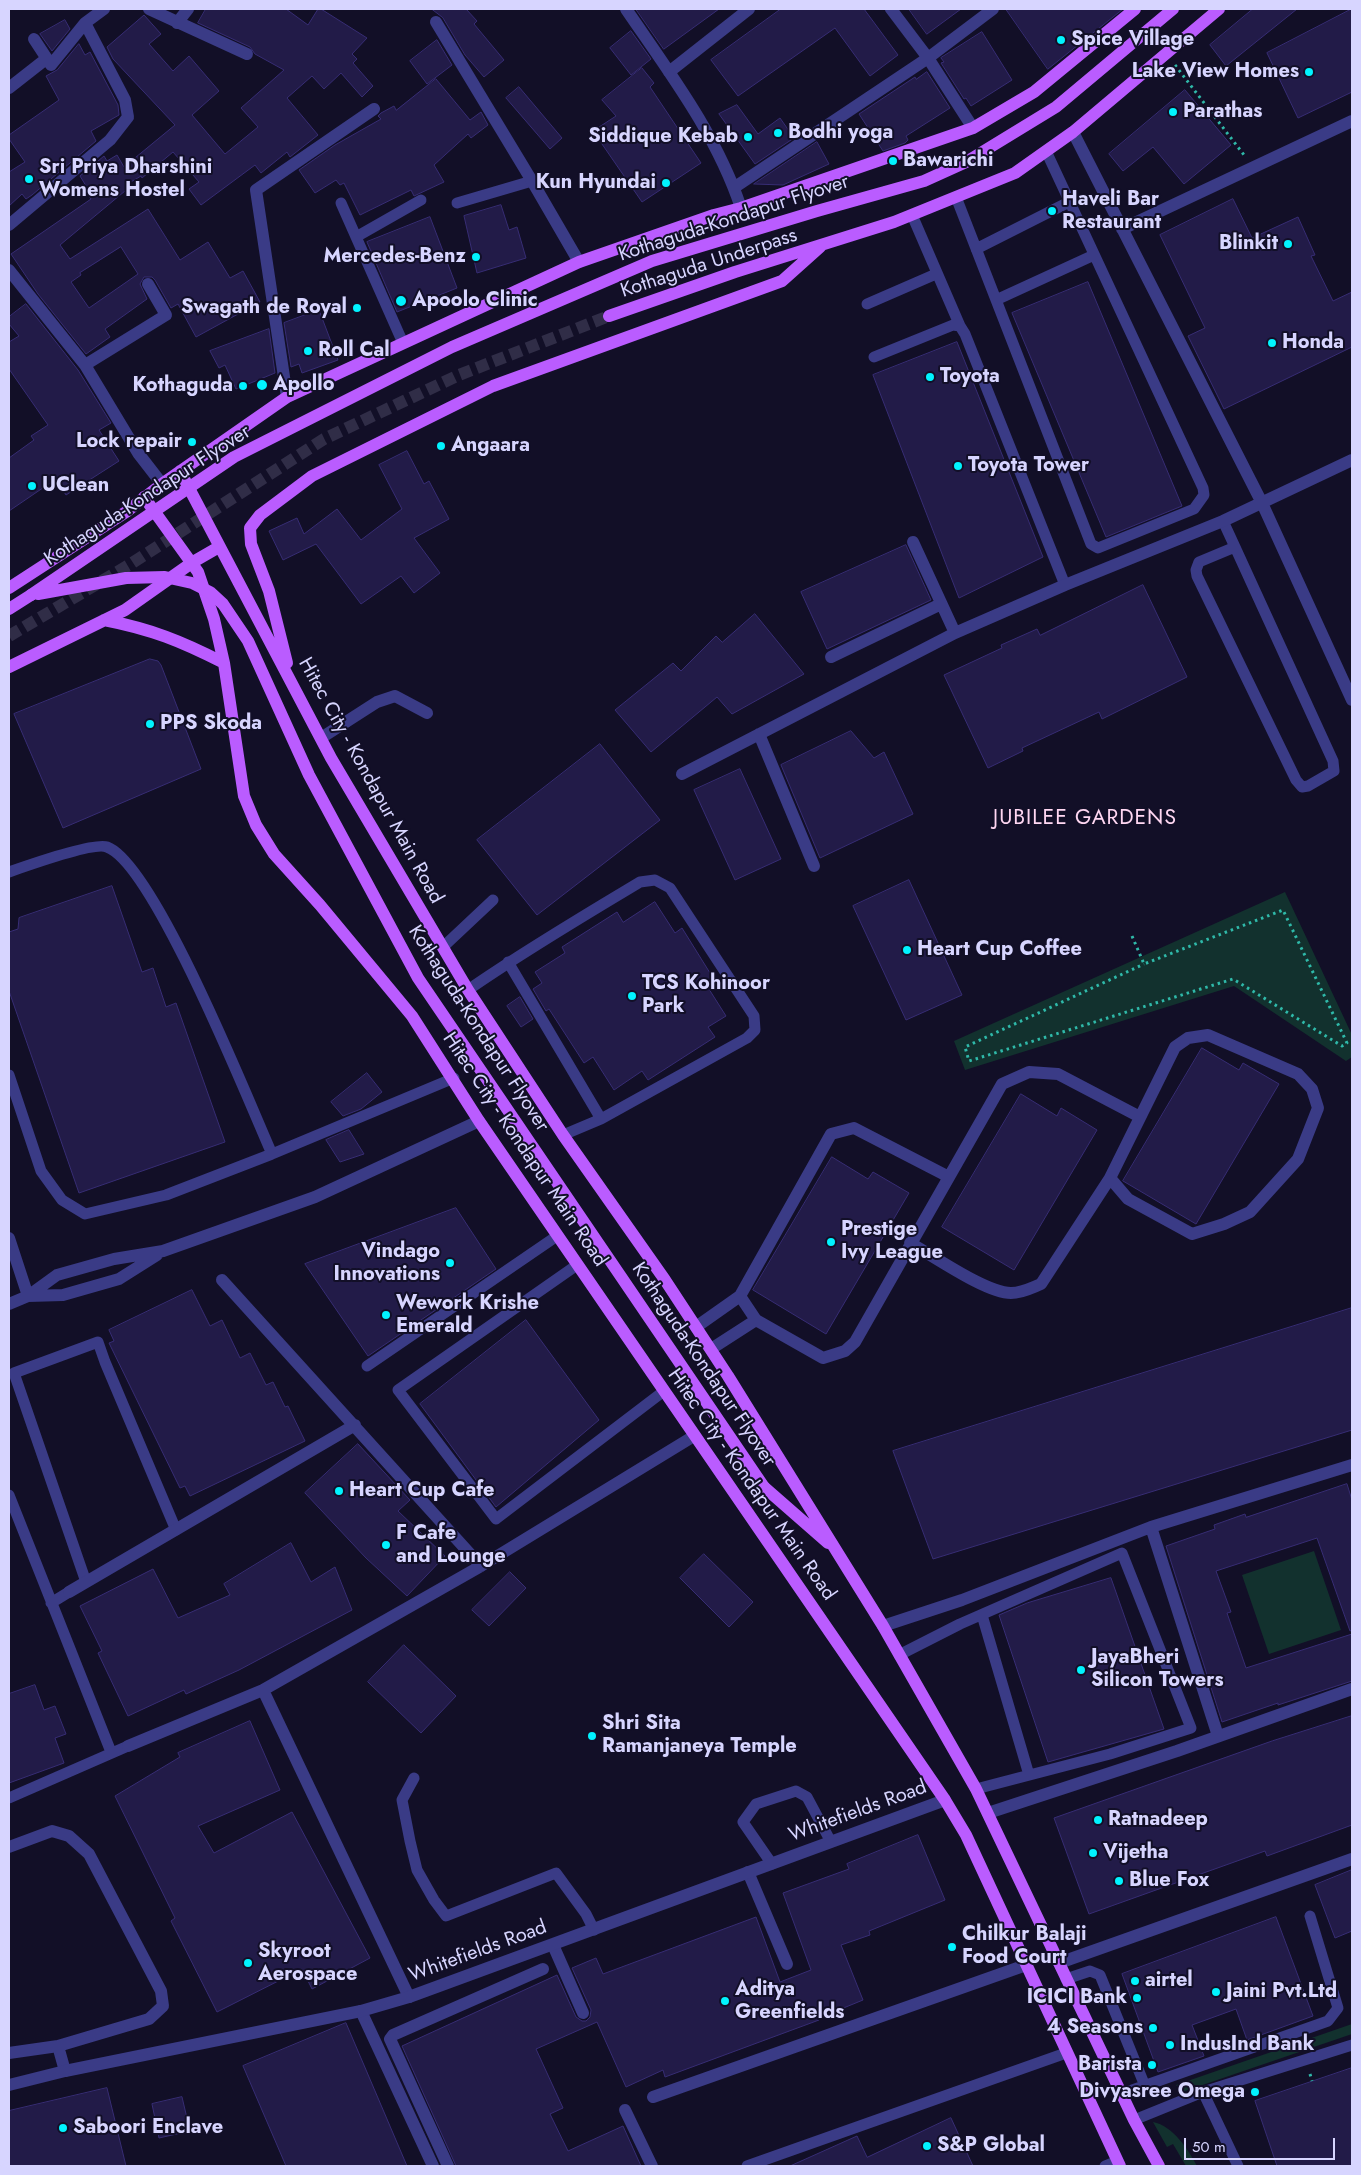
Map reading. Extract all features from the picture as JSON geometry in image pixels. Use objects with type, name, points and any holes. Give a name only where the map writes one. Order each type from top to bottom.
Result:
[{"type":"main road","points":[[9,588],[126,512],[180,471],[287,397],[579,262],[714,214],[742,208],[973,128],[1034,92],[1135,9]]},
{"type":"main road","name":"Kothaguda-Kondapur Flyover","points":[[9,609],[234,457],[452,347],[652,261],[924,181],[966,162],[1056,106],[1173,9]]},
{"type":"main road","name":"Kothaguda Underpass","points":[[609,316],[735,272],[820,247],[912,215],[1015,173],[1073,132],[1220,9]]},
{"type":"main road","points":[[292,682],[269,591],[251,544],[250,528],[260,515],[312,476],[493,386],[782,281],[820,247]]},
{"type":"main road","name":"Hitec City - Kondapur Main Road","points":[[180,471],[321,738],[468,990],[563,1135],[711,1349],[899,1655],[976,1789],[1121,2094],[1159,2166]]},
{"type":"main road","name":"Hitec City - Kondapur Main Road","points":[[144,497],[193,562],[214,619],[224,663],[244,796],[256,825],[274,854],[320,905],[412,1016],[454,1078],[479,1121],[557,1236],[945,1800],[966,1835],[1118,2163]]},
{"type":"main road","points":[[9,668],[125,610],[193,562],[219,547]]},
{"type":"main road","name":"Kothaguda-Kondapur Flyover","points":[[31,595],[126,578],[165,577],[192,583],[210,592],[223,604],[248,641],[309,775],[418,978],[764,1487],[837,1552]]},
{"type":"main road","points":[[104,620],[147,629],[190,645],[224,663]]},
{"type":"street","points":[[34,39],[50,65],[85,23],[104,9]]},
{"type":"street","points":[[149,9],[247,54]]},
{"type":"street","points":[[177,23],[188,9]]},
{"type":"street","points":[[626,9],[709,135],[742,208]]},
{"type":"street","points":[[669,72],[750,9]]},
{"type":"street","points":[[891,9],[928,58],[973,128]]},
{"type":"street","points":[[734,187],[928,58],[992,9]]},
{"type":"street","points":[[436,22],[579,262]]},
{"type":"street","points":[[11,220],[110,140],[128,117],[125,100],[85,23]]},
{"type":"street","points":[[9,88],[46,59]]},
{"type":"street","points":[[287,397],[256,190],[374,109]]},
{"type":"street","points":[[1122,228],[1352,122]]},
{"type":"street","points":[[1073,132],[1262,503],[1352,700]]},
{"type":"street","points":[[10,275],[85,365],[138,453],[162,484]]},
{"type":"street","points":[[85,365],[166,315],[148,284]]},
{"type":"street","points":[[682,774],[955,633],[1065,585],[1223,521],[1352,460]]},
{"type":"street","points":[[913,542],[955,633]]},
{"type":"street","points":[[831,657],[941,604]]},
{"type":"street","points":[[321,738],[378,702],[395,696],[427,713]]},
{"type":"street","points":[[759,734],[814,866]]},
{"type":"street","points":[[910,1243],[993,1290],[1009,1293],[1021,1292],[1040,1284],[1110,1178],[1175,1047],[1188,1038],[1208,1034],[1298,1074],[1312,1089],[1318,1108],[1298,1159],[1250,1212],[1224,1224],[1192,1234],[1128,1200],[1110,1178]]},
{"type":"street","points":[[740,1296],[756,1320],[823,1358],[844,1351],[854,1342],[1002,1084],[1029,1072],[1058,1074],[1140,1117]]},
{"type":"street","points":[[9,1304],[28,1296],[57,1275],[114,1259],[163,1251],[315,1197],[479,1121]]},
{"type":"street","points":[[696,1326],[740,1296],[831,1134],[854,1128],[949,1177]]},
{"type":"street","points":[[9,1238],[28,1296]]},
{"type":"street","points":[[28,1296],[63,1295],[118,1278],[163,1251]]},
{"type":"street","points":[[222,1280],[481,1566]]},
{"type":"street","points":[[711,1349],[756,1320]]},
{"type":"street","points":[[69,1592],[355,1425]]},
{"type":"street","points":[[128,1746],[263,1690],[481,1566],[694,1436]]},
{"type":"street","points":[[882,1626],[962,1600],[1151,1527],[1352,1465]]},
{"type":"street","points":[[1151,1527],[1218,1736]]},
{"type":"street","points":[[988,1813],[1352,1689]]},
{"type":"street","points":[[263,1690],[409,1997]]},
{"type":"street","name":"Whitefields Road","points":[[9,2085],[65,2071],[361,2011],[409,1997],[945,1800]]},
{"type":"street","points":[[9,1847],[52,1831],[69,1836],[89,1854],[161,1991],[163,2006],[149,2019],[58,2046],[9,2053]]},
{"type":"street","points":[[1059,1963],[1352,1859]]},
{"type":"street","points":[[748,1872],[787,1964]]},
{"type":"street","points":[[554,1944],[584,2013]]},
{"type":"street","points":[[653,2097],[1026,1965]]},
{"type":"street","points":[[448,2166],[390,2039],[394,2035],[543,1969]]},
{"type":"street","points":[[361,2011],[433,2166]]},
{"type":"street","points":[[58,2046],[65,2071]]},
{"type":"street","points":[[625,2110],[652,2166]]},
{"type":"lane","points":[[956,198],[1091,544],[1098,548],[1194,509],[1204,495],[1203,488],[1046,151]]},
{"type":"lane","points":[[457,204],[532,181]]},
{"type":"lane","points":[[356,237],[421,200]]},
{"type":"lane","points":[[976,249],[1069,202]]},
{"type":"lane","points":[[341,203],[403,343]]},
{"type":"lane","points":[[912,215],[936,274],[965,334],[1065,585]]},
{"type":"lane","points":[[996,300],[1094,255]]},
{"type":"lane","points":[[867,304],[936,274]]},
{"type":"lane","points":[[874,357],[953,325],[960,326]]},
{"type":"lane","points":[[1223,521],[1235,547],[1333,761],[1334,771],[1308,786],[1302,787],[1296,780],[1197,576],[1196,570],[1199,562],[1235,547]]},
{"type":"lane","points":[[9,872],[71,852],[105,846],[118,852],[151,895],[191,972],[272,1154]]},
{"type":"lane","points":[[468,990],[508,962],[640,882],[655,880],[670,888],[754,1016],[754,1030],[747,1038],[601,1119],[563,1135]]},
{"type":"lane","points":[[443,947],[493,900]]},
{"type":"lane","points":[[508,962],[601,1119]]},
{"type":"lane","points":[[9,1075],[41,1171],[62,1200],[85,1214],[166,1195],[272,1154],[454,1078]]},
{"type":"lane","points":[[367,1366],[557,1236]]},
{"type":"lane","points":[[577,1264],[398,1390],[496,1519],[664,1391]]},
{"type":"lane","points":[[86,1582],[14,1373],[98,1342],[176,1530]]},
{"type":"lane","points":[[9,1495],[111,1752]]},
{"type":"lane","points":[[899,1655],[982,1615],[1122,1553],[1191,1728],[1110,1754],[976,1789]]},
{"type":"lane","points":[[51,1603],[69,1592]]},
{"type":"lane","points":[[982,1615],[1029,1775]]},
{"type":"lane","points":[[9,1798],[128,1746]]},
{"type":"lane","points":[[414,1778],[402,1800],[410,1841],[417,1870],[446,1916],[556,1873],[586,1914],[594,1930]]},
{"type":"lane","points":[[772,1864],[744,1822],[756,1804],[796,1791],[807,1797],[831,1842]]},
{"type":"lane","points":[[1121,2094],[1328,2021],[1338,2008],[1310,1916]]},
{"type":"lane","points":[[1066,1979],[1090,1971],[1100,1976],[1145,2086]]},
{"type":"lane","points":[[1134,2120],[1203,2092],[1352,2045]]},
{"type":"lane","points":[[747,2166],[1066,2053]]},
{"type":"lane","points":[[1203,2092],[1238,2166]]},
{"type":"lane","points":[[1105,2166],[1118,2163]]},
{"type":"path","points":[[1168,54],[1253,168]]},
{"type":"path","points":[[1283,910],[1346,1042],[1342,1046],[1234,979],[969,1061],[965,1047],[1144,964],[1283,910]]},
{"type":"path","points":[[1132,936],[1144,964]]},
{"type":"green space","points":[[1285,892],[1352,1035],[1352,1057],[1346,1061],[1234,986],[965,1070],[954,1041]]},
{"type":"green space","points":[[1314,1551],[1341,1630],[1269,1654],[1242,1575]]},
{"type":"green space","points":[[1352,2024],[1352,2034],[1182,2092],[1176,2085]]},
{"type":"green space","points":[[1153,2122],[1167,2128],[1179,2139],[1197,2166],[1186,2166],[1173,2144],[1167,2147]]},
{"type":"building","points":[[206,9],[286,9],[308,25],[318,9],[321,9],[367,38],[352,54],[357,59],[353,63],[373,86],[362,97],[341,73],[324,89],[312,76],[287,98],[318,135],[290,157],[287,152],[261,173],[255,165],[201,205],[189,189],[199,182],[173,152],[142,178],[141,176],[129,183],[131,186],[60,245],[70,259],[148,209],[180,260],[208,242],[230,278],[243,271],[260,302],[196,337],[178,304],[171,308],[155,280],[152,277],[144,277],[140,284],[147,299],[105,329],[110,337],[86,354],[38,294],[11,254],[91,199],[89,196],[91,194],[80,176],[104,156],[107,161],[117,155],[124,167],[175,125],[113,59],[107,47],[144,15],[161,34],[149,44],[173,71],[189,56],[219,91],[192,115],[225,154],[258,127],[241,108],[284,70],[255,54],[250,47],[198,23]],"holes":[[[121,247],[138,274],[89,308],[71,282],[81,275],[80,273]]]},
{"type":"building","points":[[432,9],[466,9],[477,21],[474,24],[504,60],[484,77],[465,55],[443,18]]},
{"type":"building","points":[[636,9],[719,9],[664,49]]},
{"type":"building","points":[[781,9],[864,9],[898,55],[870,76],[835,28],[738,96],[711,60]]},
{"type":"building","points":[[909,9],[961,9],[927,34]]},
{"type":"building","points":[[1006,9],[1123,9],[1048,69]]},
{"type":"building","points":[[1253,9],[1297,9],[1226,66],[1210,45]]},
{"type":"building","name":"Lake View Homes","points":[[1352,9],[1352,92],[1298,118],[1267,53]]},
{"type":"building","points":[[65,20],[70,29],[52,51],[40,34]]},
{"type":"building","points":[[631,31],[651,59],[631,75],[610,48]]},
{"type":"building","points":[[982,32],[1012,80],[971,106],[966,98],[964,99],[941,63],[944,62],[941,58]]},
{"type":"building","points":[[437,40],[452,65],[427,84],[410,61]]},
{"type":"building","points":[[79,44],[85,55],[90,52],[118,105],[119,115],[91,131],[96,141],[32,195],[26,199],[22,194],[9,206],[9,172],[25,162],[9,139],[9,135],[59,100],[46,76],[57,70]]},
{"type":"building","points":[[642,68],[654,83],[650,87],[701,163],[642,202],[593,131],[616,116],[602,100]]},
{"type":"building","points":[[927,72],[950,108],[906,136],[908,140],[905,143],[883,151],[859,114],[915,77],[916,79]]},
{"type":"building","points":[[436,79],[470,120],[481,112],[488,125],[471,138],[468,134],[434,165],[444,182],[414,196],[411,190],[360,215],[344,183],[340,185],[336,180],[315,193],[299,170],[335,145],[381,119],[378,116],[381,113],[394,106],[396,110]]},
{"type":"building","points":[[519,87],[562,138],[550,149],[506,98]]},
{"type":"building","points":[[1185,90],[1231,145],[1184,184],[1153,147],[1123,171],[1109,154]]},
{"type":"building","points":[[737,105],[758,134],[780,118],[794,138],[755,164],[719,114]]},
{"type":"building","points":[[817,142],[829,164],[783,185],[754,184]]},
{"type":"building","points":[[1233,199],[1252,238],[1298,217],[1315,255],[1311,256],[1333,301],[1352,292],[1352,347],[1224,409],[1188,336],[1205,328],[1160,235]]},
{"type":"building","points":[[501,205],[509,230],[517,227],[526,258],[477,273],[464,216]]},
{"type":"building","points":[[430,217],[457,288],[397,312],[367,242]]},
{"type":"building","points":[[1088,282],[1182,506],[1106,537],[1012,313]]},
{"type":"building","points":[[26,304],[78,370],[111,423],[99,430],[119,461],[66,495],[56,479],[9,511],[9,458],[34,440],[31,436],[48,425],[9,369],[9,342],[19,336],[9,324],[9,317]]},
{"type":"building","points":[[319,310],[338,360],[302,373],[299,364],[291,367],[284,323]]},
{"type":"building","points":[[269,329],[275,373],[236,389],[225,365],[219,368],[210,351]]},
{"type":"building","name":"Toyota Tower","points":[[957,342],[1043,557],[959,598],[873,375]]},
{"type":"building","points":[[407,451],[424,484],[429,481],[449,519],[414,538],[440,573],[414,593],[401,576],[361,604],[316,544],[283,560],[269,531],[297,518],[304,534],[337,509],[361,540],[402,509],[379,465]]},
{"type":"building","points":[[906,545],[931,600],[827,649],[801,592]]},
{"type":"building","points":[[1143,585],[1187,677],[1102,719],[1099,712],[1022,748],[1023,751],[988,768],[944,675],[1002,648],[1001,645],[1037,629],[1040,635]]},
{"type":"building","points":[[755,614],[804,674],[732,714],[717,697],[651,752],[615,710],[673,663],[681,671],[716,636],[722,642]]},
{"type":"building","points":[[150,659],[158,661],[161,665],[201,769],[63,828],[14,714]]},
{"type":"building","points":[[851,731],[874,758],[884,752],[913,814],[820,858],[781,765]]},
{"type":"building","points":[[600,744],[660,820],[537,915],[477,840]]},
{"type":"building","points":[[740,769],[781,859],[735,880],[694,790]]},
{"type":"building","name":"Heart Cup Coffee","points":[[909,880],[962,995],[906,1020],[853,906]]},
{"type":"building","points":[[112,886],[142,972],[153,968],[166,1007],[176,1003],[225,1142],[79,1193],[9,991],[9,932],[18,929],[19,918]]},
{"type":"building","name":"TCS Kohinoor Park","points":[[655,902],[675,933],[682,928],[715,981],[707,986],[726,1016],[708,1027],[715,1037],[648,1080],[642,1071],[614,1090],[593,1057],[584,1063],[549,1009],[546,1011],[533,989],[542,983],[535,972],[565,953],[562,947],[617,912],[623,922]]},
{"type":"building","points":[[520,997],[533,1019],[521,1027],[507,1006]]},
{"type":"building","points":[[1202,1048],[1239,1070],[1243,1063],[1279,1084],[1196,1224],[1123,1181]]},
{"type":"building","points":[[367,1073],[382,1092],[361,1109],[343,1116],[331,1102]]},
{"type":"building","points":[[1021,1094],[1057,1116],[1061,1108],[1097,1130],[1014,1270],[942,1227]]},
{"type":"building","points":[[349,1130],[364,1154],[340,1162],[326,1140]]},
{"type":"building","name":"Prestige Ivy League","points":[[832,1157],[868,1179],[873,1172],[909,1193],[826,1334],[753,1290]]},
{"type":"building","name":"Wework Krishe Emerald","points":[[456,1208],[496,1269],[368,1356],[305,1264]]},
{"type":"building","points":[[192,1290],[210,1326],[222,1320],[240,1358],[250,1353],[266,1385],[273,1382],[285,1407],[288,1406],[305,1441],[190,1496],[185,1486],[180,1488],[109,1343],[114,1341],[109,1330]]},
{"type":"building","points":[[1352,1308],[1352,1430],[933,1559],[893,1451]]},
{"type":"building","points":[[526,1320],[599,1420],[496,1507],[420,1404]]},
{"type":"building","points":[[358,1444],[410,1500],[398,1511],[445,1556],[407,1596],[366,1558],[305,1493]]},
{"type":"building","points":[[1347,1484],[1352,1500],[1352,1630],[1350,1631],[1317,1538],[1216,1571],[1231,1612],[1227,1613],[1246,1668],[1352,1634],[1352,1681],[1222,1722],[1166,1546],[1215,1529],[1214,1525],[1245,1514],[1246,1517]]},
{"type":"building","points":[[291,1543],[311,1582],[335,1567],[352,1610],[239,1670],[186,1694],[184,1690],[128,1716],[98,1653],[102,1651],[80,1606],[153,1569],[178,1618],[230,1595],[224,1584]]},
{"type":"building","points":[[704,1554],[753,1602],[729,1627],[680,1578]]},
{"type":"building","points":[[510,1572],[526,1588],[489,1626],[472,1610]]},
{"type":"building","name":"JayaBheri Silicon Towers","points":[[1111,1578],[1164,1729],[1048,1762],[999,1615],[1027,1603]]},
{"type":"building","points":[[404,1645],[456,1696],[421,1733],[368,1682]]},
{"type":"building","points":[[35,1685],[44,1710],[55,1706],[66,1734],[55,1738],[64,1763],[9,1783],[9,1694]]},
{"type":"building","points":[[1352,1716],[1352,1825],[1267,1856],[1265,1851],[1089,1914],[1054,1818],[1272,1741]]},
{"type":"building","points":[[250,1721],[280,1790],[198,1826],[214,1853],[292,1812],[370,1958],[312,1989],[302,1969],[217,2012],[171,1921],[175,1918],[115,1796],[180,1757],[178,1753]]},
{"type":"building","points":[[918,1835],[945,1900],[869,1931],[870,1935],[841,1945],[863,2000],[819,2018],[819,2020],[665,2077],[663,2070],[626,2087],[597,2022],[536,2049],[563,2108],[550,2114],[568,2151],[623,2126],[641,2166],[456,2166],[402,2046],[557,1975],[576,2017],[586,2021],[590,2017],[591,2010],[572,1968],[596,1958],[603,1974],[756,1917],[780,1982],[811,1970],[783,1893],[849,1869],[847,1864]]},
{"type":"building","points":[[1352,1870],[1352,1931],[1335,1938],[1315,1885]]},
{"type":"building","name":"Jaini Pvt.Ltd","points":[[1276,1917],[1313,2016],[1247,2040],[1236,2009],[1192,2025],[1204,2056],[1158,2072],[1122,1974]]},
{"type":"building","points":[[346,2023],[407,2166],[286,2166],[243,2066]]},
{"type":"building","points":[[1352,2068],[1352,2166],[1277,2166],[1255,2101]]},
{"type":"building","name":"Saboori Enclave","points":[[107,2088],[126,2166],[9,2166],[9,2111]]},
{"type":"building","points":[[182,2097],[190,2131],[159,2138],[152,2104]]},
{"type":"building","name":"S&P Global","points":[[951,2118],[973,2166],[790,2166],[857,2136],[867,2157]]},
{"type":"tunnel","points":[[9,636],[129,565],[324,439],[459,375],[609,316]]},
{"type":"place","name":"Spice Village","points":[[1061,40]]},
{"type":"place","name":"Lake View Homes","points":[[1309,72]]},
{"type":"place","name":"Parathas","points":[[1173,112]]},
{"type":"place","name":"Bodhi yoga","points":[[778,133]]},
{"type":"place","name":"Siddique Kebab","points":[[748,137]]},
{"type":"place","name":"Bawarichi","points":[[893,161]]},
{"type":"place","name":"Sri Priya Dharshini Womens Hostel","points":[[29,179]]},
{"type":"place","name":"Kun Hyundai","points":[[666,183]]},
{"type":"place","name":"Haveli Bar Restaurant","points":[[1052,211]]},
{"type":"place","name":"Blinkit","points":[[1288,244]]},
{"type":"place","name":"Mercedes-Benz","points":[[476,257]]},
{"type":"place","name":"Apoolo Clinic","points":[[401,301]]},
{"type":"place","name":"Swagath de Royal","points":[[357,308]]},
{"type":"place","name":"Honda","points":[[1272,343]]},
{"type":"place","name":"Roll Cal","points":[[308,351]]},
{"type":"place","name":"Toyota","points":[[930,377]]},
{"type":"place","name":"Apollo","points":[[262,385]]},
{"type":"place","name":"Kothaguda","points":[[243,386]]},
{"type":"place","name":"Lock repair","points":[[192,442]]},
{"type":"place","name":"Angaara","points":[[441,446]]},
{"type":"place","name":"Toyota Tower","points":[[958,466]]},
{"type":"place","name":"UClean","points":[[32,486]]},
{"type":"place","name":"PPS Skoda","points":[[150,724]]},
{"type":"place","name":"Heart Cup Coffee","points":[[907,950]]},
{"type":"place","name":"TCS Kohinoor Park","points":[[632,996]]},
{"type":"place","name":"Prestige Ivy League","points":[[831,1242]]},
{"type":"place","name":"Vindago Innovations","points":[[450,1263]]},
{"type":"place","name":"Wework Krishe Emerald","points":[[386,1315]]},
{"type":"place","name":"Heart Cup Cafe","points":[[339,1491]]},
{"type":"place","name":"F Cafe and Lounge","points":[[386,1545]]},
{"type":"place","name":"JayaBheri Silicon Towers","points":[[1081,1670]]},
{"type":"place","name":"Shri Sita Ramanjaneya Temple","points":[[592,1736]]},
{"type":"place","name":"Ratnadeep","points":[[1098,1820]]},
{"type":"place","name":"Vijetha","points":[[1093,1853]]},
{"type":"place","name":"Blue Fox","points":[[1119,1881]]},
{"type":"place","name":"Chilkur Balaji Food Court","points":[[952,1947]]},
{"type":"place","name":"Skyroot Aerospace","points":[[248,1963]]},
{"type":"place","name":"airtel","points":[[1135,1981]]},
{"type":"place","name":"Jaini Pvt.Ltd","points":[[1216,1992]]},
{"type":"place","name":"ICICI Bank","points":[[1137,1998]]},
{"type":"place","name":"Aditya Greenfields","points":[[725,2001]]},
{"type":"place","name":"4 Seasons","points":[[1153,2028]]},
{"type":"place","name":"IndusInd Bank","points":[[1170,2045]]},
{"type":"place","name":"Barista","points":[[1152,2065]]},
{"type":"place","name":"Divyasree Omega","points":[[1255,2092]]},
{"type":"place","name":"Saboori Enclave","points":[[63,2128]]},
{"type":"place","name":"S&P Global","points":[[927,2146]]},
{"type":"district","name":"JUBILEE GARDENS","points":[[1085,819]]}]
